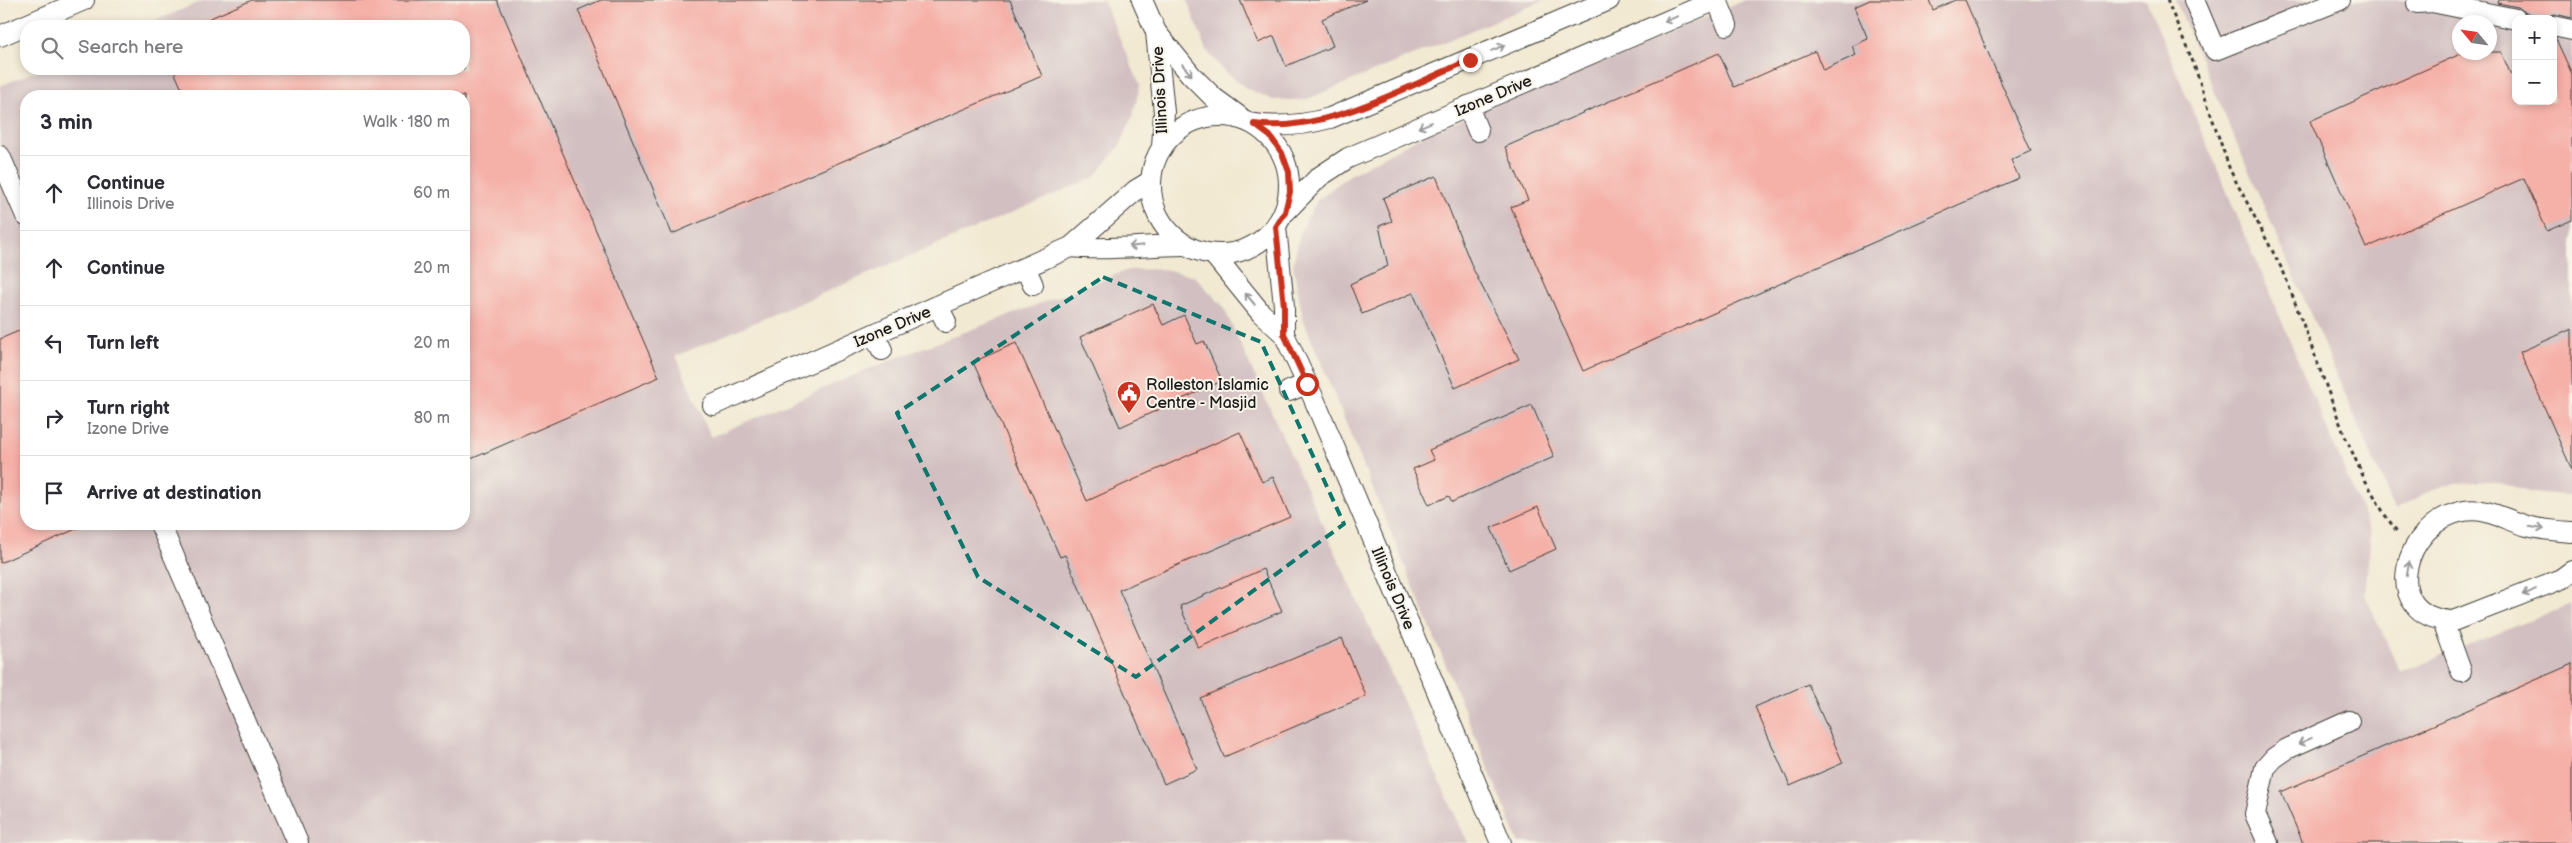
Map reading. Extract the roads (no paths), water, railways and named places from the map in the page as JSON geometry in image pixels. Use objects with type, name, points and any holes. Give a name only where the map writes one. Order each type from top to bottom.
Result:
[{"type":"street","points":[[37,20],[84,0]]},
{"type":"street","name":"Illinois Drive","points":[[1142,0],[1156,32],[1202,87],[1248,122]]},
{"type":"street","points":[[1248,122],[1270,136],[1282,153],[1289,172],[1290,192],[1280,219],[1259,244],[1238,253],[1214,255],[1185,245],[1170,234],[1159,218],[1152,200],[1151,181],[1153,169],[1162,148],[1183,127],[1197,120],[1212,116],[1248,122],[1274,127],[1296,126],[1330,118],[1610,0]]},
{"type":"street","points":[[1716,0],[1727,25]]},
{"type":"street","name":"Izone Drive","points":[[1280,219],[1320,177],[1348,158],[1716,0]]},
{"type":"street","points":[[2194,0],[2215,50],[2340,0]]},
{"type":"street","points":[[2417,3],[2432,2],[2512,18]]},
{"type":"street","points":[[0,36],[20,27]]},
{"type":"street","points":[[2557,27],[2572,30]]},
{"type":"street","name":"Illinois Drive","points":[[1156,32],[1163,107],[1162,148]]},
{"type":"street","points":[[1468,106],[1478,131]]},
{"type":"street","points":[[0,156],[20,202]]},
{"type":"street","name":"Izone Drive","points":[[713,405],[878,342],[1029,277],[1070,247],[1136,190],[1151,181]]},
{"type":"street","name":"Illinois Drive","points":[[1280,219],[1284,334]]},
{"type":"street","points":[[1070,247],[1097,250],[1146,245],[1185,245]]},
{"type":"street","name":"Illinois Drive","points":[[1214,255],[1261,312],[1284,334],[1317,391],[1501,843]]},
{"type":"street","points":[[1288,391],[1317,391]]},
{"type":"street","points":[[2572,532],[2526,526],[2480,510],[2465,511],[2438,520],[2424,532],[2414,546],[2406,573],[2410,597],[2416,607],[2433,618],[2443,621],[2465,619],[2561,579],[2572,571]]},
{"type":"street","points":[[163,530],[298,843]]},
{"type":"street","points":[[2443,621],[2461,671]]},
{"type":"street","points":[[2268,843],[2255,814],[2265,768],[2274,758],[2287,749],[2349,721]]},
{"type":"place","name":"Rolleston Islamic Centre - Masjid","points":[[1129,414]]}]
